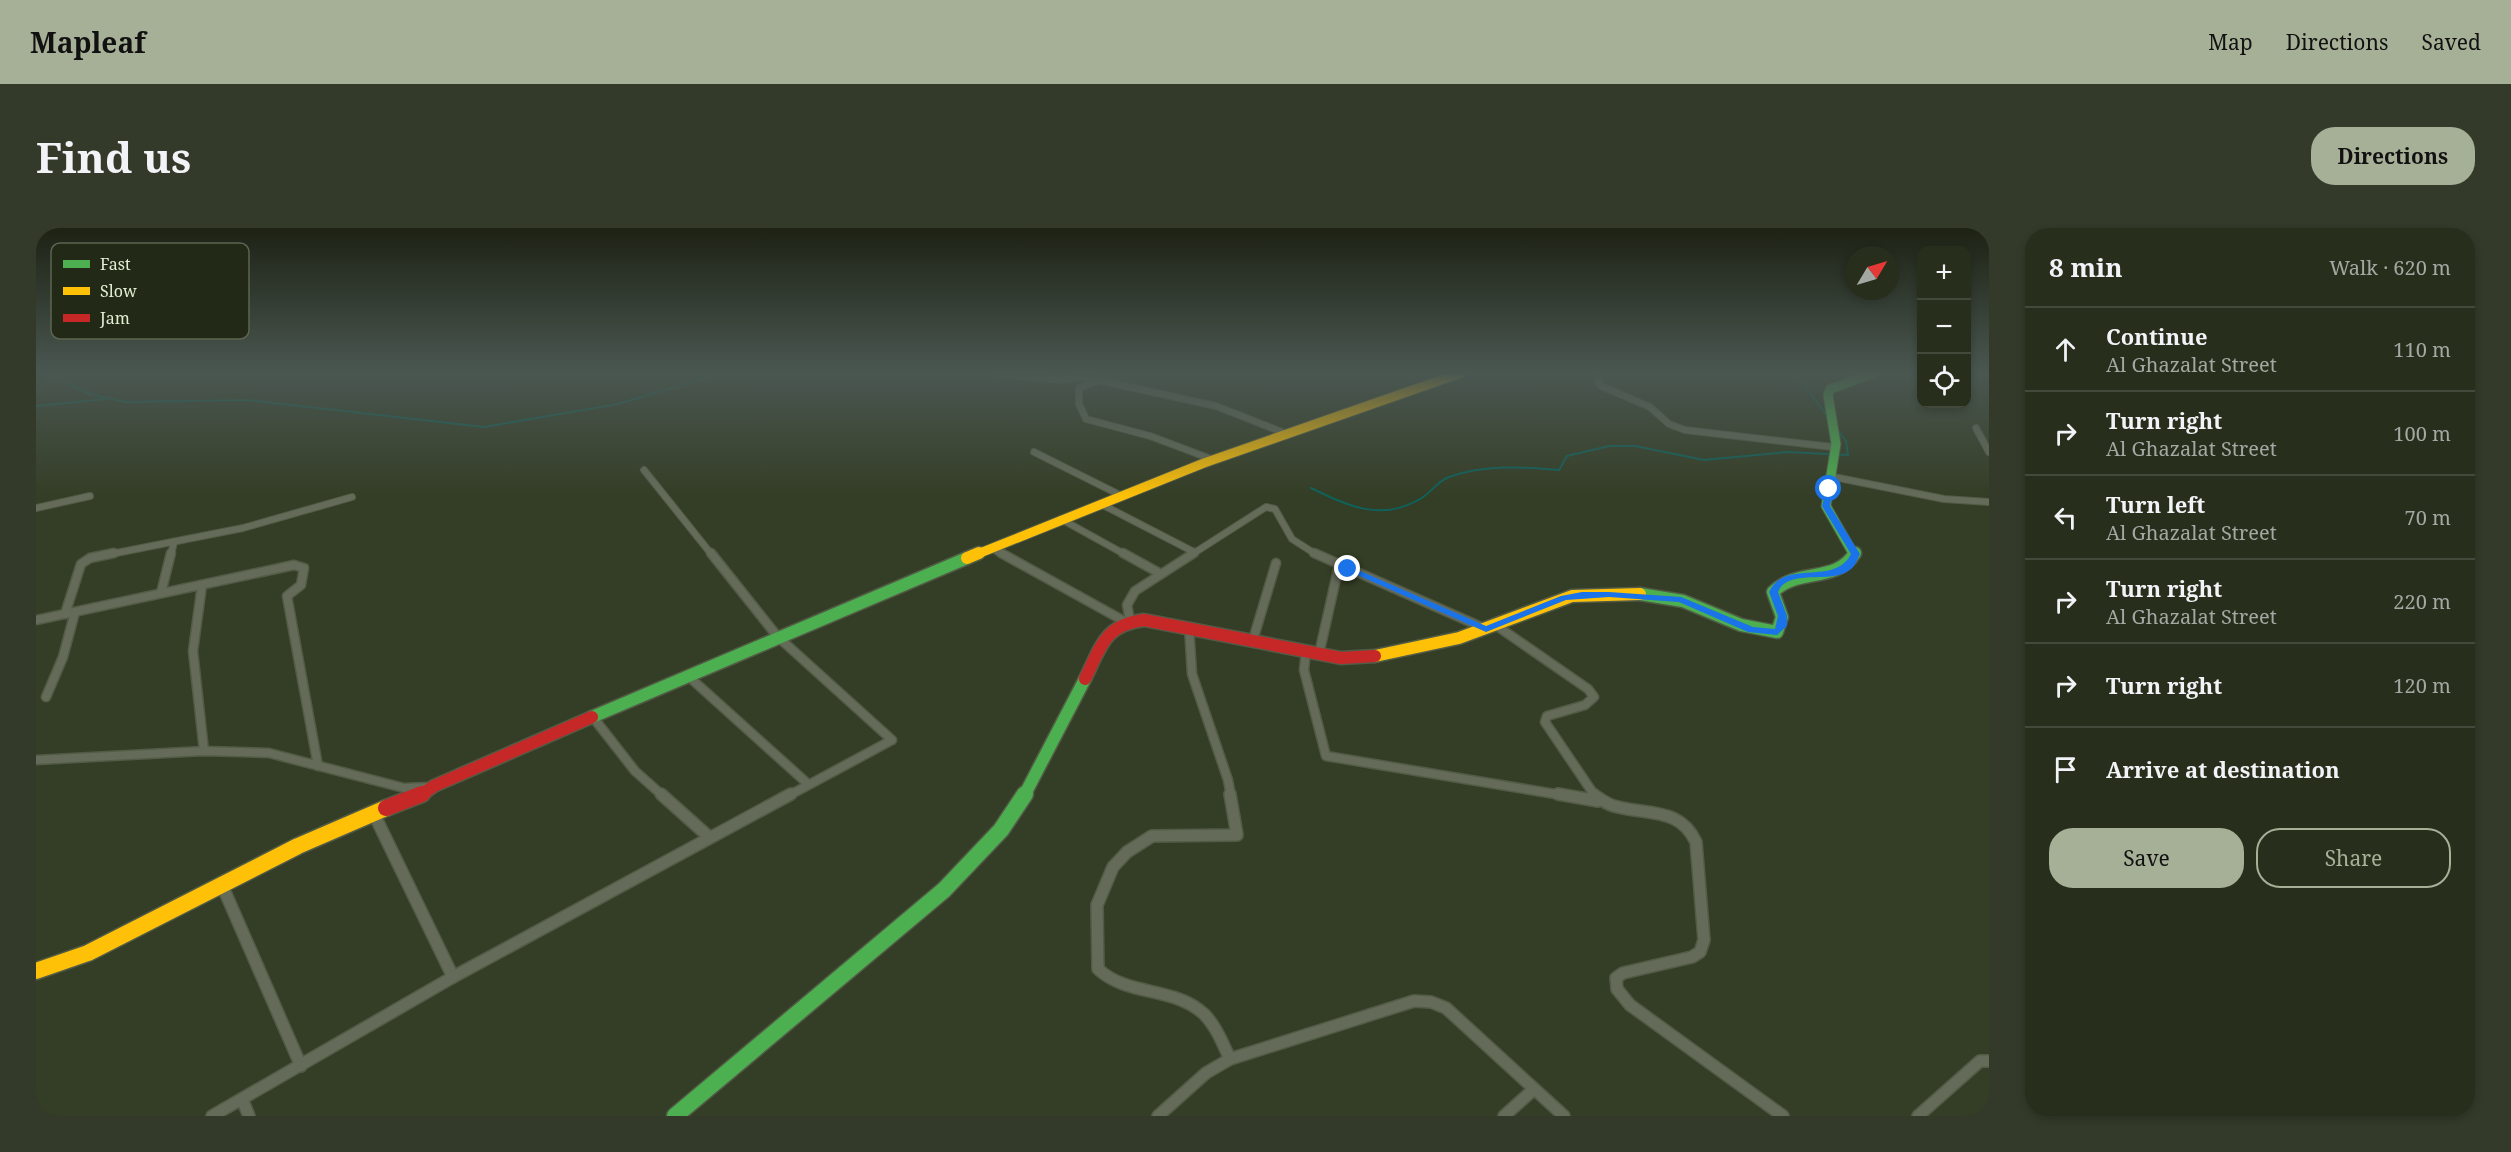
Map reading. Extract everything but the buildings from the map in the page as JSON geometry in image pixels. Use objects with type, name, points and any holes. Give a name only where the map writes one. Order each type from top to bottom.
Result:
[{"type":"street","points":[[1082,414],[1086,419],[1150,436],[1214,459]]},
{"type":"street","points":[[1237,414],[1287,434]]},
{"type":"street","points":[[36,971],[88,953],[373,812],[418,797],[434,786],[777,636],[1061,519],[1214,459],[1343,414]]},
{"type":"street","points":[[1659,414],[1669,424],[1685,430],[1833,447]]},
{"type":"street","points":[[991,548],[1127,621],[1189,627],[1341,658],[1394,653],[1491,628],[1564,598],[1582,594],[1635,595],[1681,600],[1752,630],[1777,632],[1782,626],[1783,616],[1773,592],[1777,584],[1787,578],[1837,573],[1849,566],[1855,554],[1826,506],[1834,477],[1833,447],[1836,432],[1831,414]]},
{"type":"street","points":[[1976,428],[1989,452]]},
{"type":"street","points":[[1034,452],[1122,496]]},
{"type":"street","points":[[212,1116],[453,977],[892,740],[777,636],[644,470]]},
{"type":"street","points":[[1834,477],[1944,499],[1989,502]]},
{"type":"street","points":[[36,508],[90,496]]},
{"type":"street","points":[[64,614],[84,560],[261,524],[352,496]]},
{"type":"street","points":[[1101,504],[1194,552]]},
{"type":"street","points":[[1127,621],[1125,609],[1127,601],[1161,574],[1266,507],[1275,509],[1292,539],[1339,565],[1491,628],[1588,689],[1594,697],[1591,702],[1553,712],[1547,716],[1545,722],[1585,787],[1602,802]]},
{"type":"street","points":[[1061,519],[1161,574]]},
{"type":"street","points":[[161,593],[174,542]]},
{"type":"street","points":[[1253,640],[1276,563]]},
{"type":"street","points":[[36,620],[294,565],[304,568],[305,579],[300,587],[287,596],[318,766]]},
{"type":"street","points":[[1339,565],[1312,653],[1304,670],[1326,756],[1602,802],[1670,816],[1683,822],[1696,842],[1704,924],[1700,952],[1692,957],[1623,973],[1616,978],[1615,985],[1630,1005],[1783,1116]]},
{"type":"street","points":[[202,585],[193,651],[204,751]]},
{"type":"street","points":[[46,697],[63,657],[75,612]]},
{"type":"street","points":[[675,1116],[944,890],[1000,830],[1036,776],[1077,699],[1103,640],[1111,628],[1127,621]]},
{"type":"street","points":[[1189,627],[1192,674],[1228,780],[1237,835],[1152,836],[1127,852],[1113,867],[1097,905],[1098,969],[1110,982],[1161,991],[1183,1000],[1205,1015],[1230,1059]]},
{"type":"street","points":[[687,675],[808,784]]},
{"type":"street","points":[[592,716],[635,771],[709,837]]},
{"type":"street","points":[[36,760],[204,751],[269,753],[404,788],[434,786]]},
{"type":"street","points":[[373,812],[453,977]]},
{"type":"street","points":[[222,885],[301,1066]]},
{"type":"street","points":[[1161,1115],[1206,1072],[1230,1059],[1414,1002],[1435,1002],[1446,1008],[1564,1116]]},
{"type":"street","points":[[1918,1116],[1980,1061],[1989,1061]]},
{"type":"street","points":[[1504,1116],[1533,1090]]},
{"type":"street","points":[[242,1099],[249,1116]]},
{"type":"waterway","points":[[374,414],[484,427],[557,414]]},
{"type":"waterway","points":[[1311,488],[1338,501],[1365,509],[1392,510],[1420,499],[1449,477],[1490,468],[1559,470],[1567,456],[1609,446],[1635,446],[1704,460],[1787,452],[1848,455],[1846,441],[1839,432]]},
{"type":"traffic: fast","points":[[1640,594],[1683,601],[1741,625],[1777,632],[1782,617],[1773,592],[1791,578],[1834,571],[1845,565],[1855,554],[1826,506],[1835,462],[1836,444],[1831,414]]},
{"type":"traffic: fast","points":[[592,717],[967,558]]},
{"type":"traffic: fast","points":[[675,1116],[944,890],[1001,830],[1031,786],[1085,679]]},
{"type":"traffic: slow","points":[[967,558],[1204,463],[1343,414]]},
{"type":"traffic: slow","points":[[1375,656],[1459,638],[1572,596],[1640,594]]},
{"type":"traffic: slow","points":[[36,971],[88,953],[298,846],[386,808]]},
{"type":"traffic: jam","points":[[1085,679],[1101,646],[1112,631],[1120,625],[1144,620],[1341,658],[1375,656]]},
{"type":"traffic: jam","points":[[386,808],[418,797],[434,786],[592,717]]},
{"type":"route","points":[[1348,569],[1486,629],[1564,598],[1582,594],[1609,594],[1681,600],[1752,630],[1764,633],[1777,632],[1782,626],[1783,616],[1773,592],[1777,584],[1787,578],[1837,573],[1849,566],[1855,554],[1826,506],[1829,489]]}]
